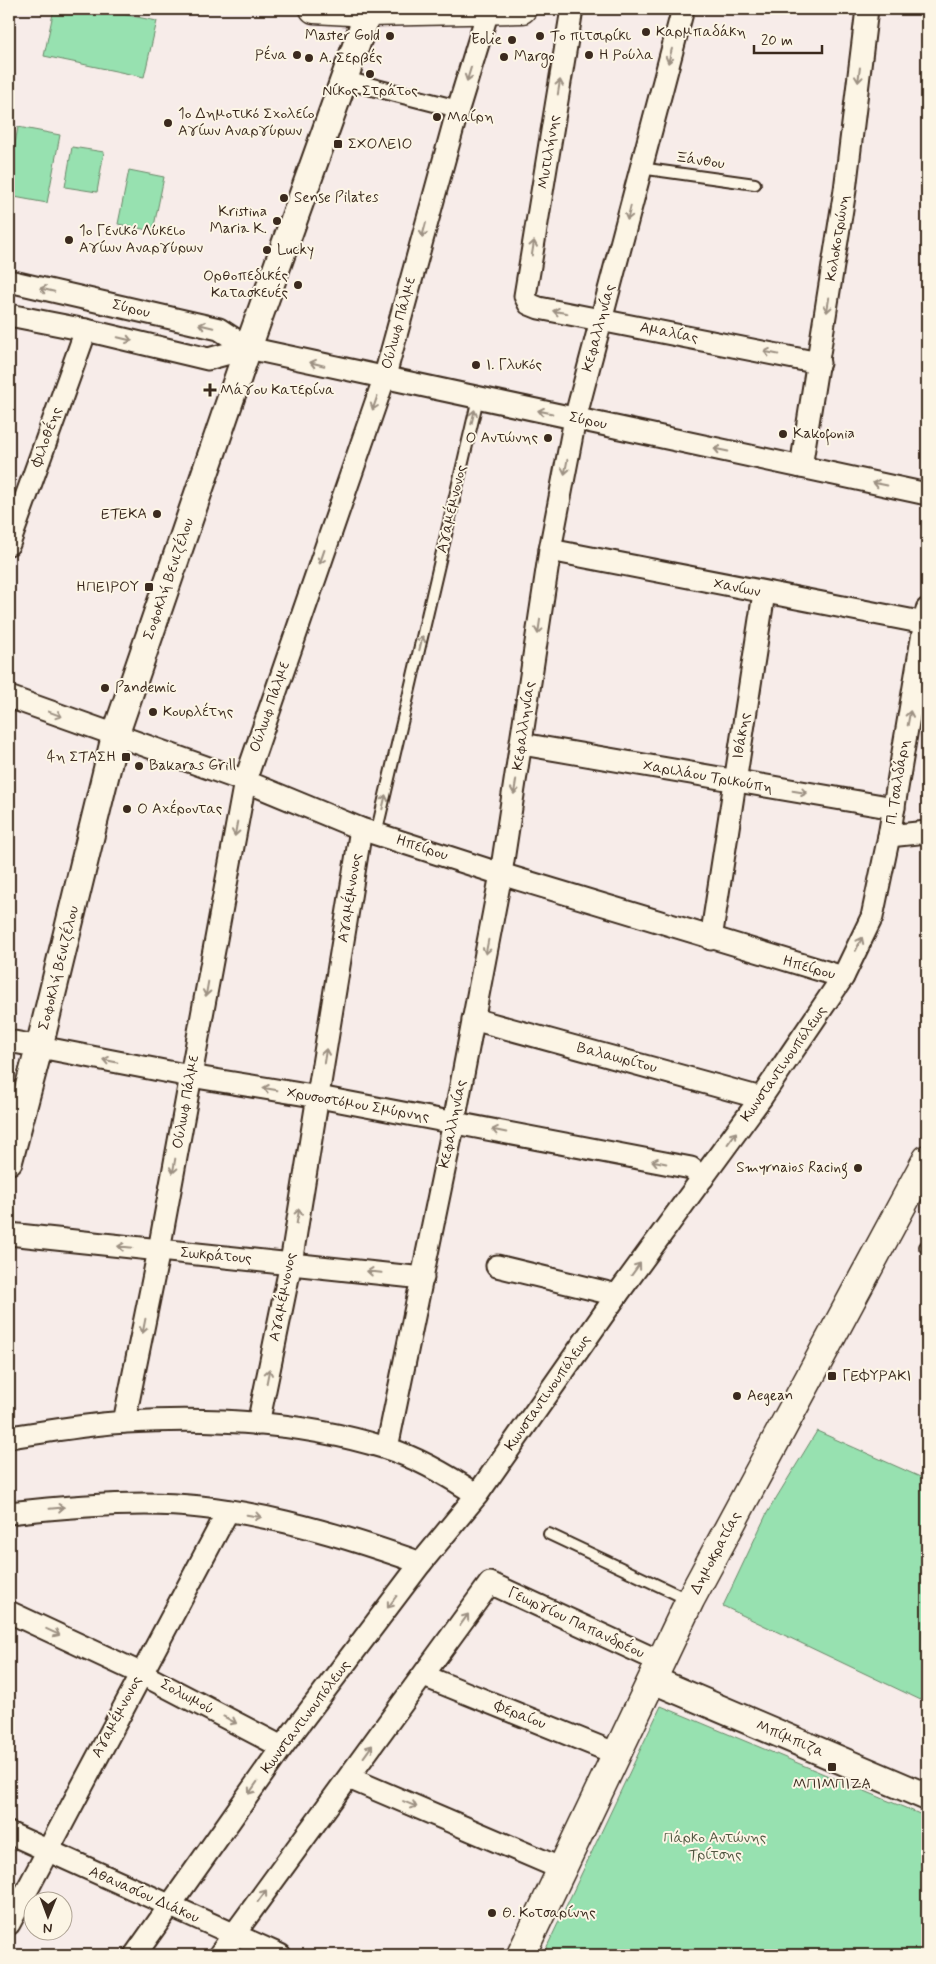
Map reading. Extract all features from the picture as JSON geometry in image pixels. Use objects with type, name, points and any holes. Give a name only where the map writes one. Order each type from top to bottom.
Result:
[{"type":"main road","points":[[314,9],[488,11],[522,9]]},
{"type":"main road","name":"Δημοκρατίας","points":[[521,1955],[690,1600],[927,1159]]},
{"type":"street","name":"Μυτιλήνης","points":[[525,296],[572,9]]},
{"type":"street","name":"Κεφαλληνίας","points":[[387,1448],[454,1122],[501,874],[550,550],[575,419],[683,9]]},
{"type":"street","name":"Κολοκοτρώνη","points":[[801,467],[846,190],[867,9]]},
{"type":"street","name":"Σοφοκλή Βενιζέλου","points":[[9,1161],[40,1048],[116,736],[248,348],[369,10]]},
{"type":"street","name":"Ούλωφ Πάλμε","points":[[124,1422],[159,1250],[245,781],[384,379],[458,109],[488,11]]},
{"type":"street","points":[[345,80],[458,109]]},
{"type":"street","name":"Σύρου","points":[[9,281],[219,329],[248,348],[384,379],[927,494]]},
{"type":"street","name":"Αμαλίας","points":[[525,296],[529,304],[539,308],[819,363]]},
{"type":"street","name":"Σύρου","points":[[9,315],[86,330],[208,359],[248,348]]},
{"type":"street","name":"Φιλοθέης","points":[[9,544],[86,330]]},
{"type":"street","name":"Χανίων","points":[[550,550],[764,593],[926,616]]},
{"type":"street","name":"Ιθάκης","points":[[711,939],[764,593]]},
{"type":"street","name":"Π. Τσαλδάρη","points":[[889,836],[926,616]]},
{"type":"street","name":"Ηπείρου","points":[[10,701],[245,781],[361,828],[501,874],[711,939],[843,977]]},
{"type":"street","name":"Χαριλάου Τρικούπη","points":[[522,744],[894,808]]},
{"type":"street","name":"Αγαμέμνονος","points":[[258,1424],[290,1263],[319,1097],[361,828]]},
{"type":"street","points":[[889,836],[927,832]]},
{"type":"street","name":"Κωνσταντινουπόλεως","points":[[135,1955],[282,1747],[421,1563],[477,1495],[617,1295],[761,1098],[843,977],[872,917],[889,836]]},
{"type":"street","name":"Βαλαωρίτου","points":[[473,1019],[761,1098]]},
{"type":"street","name":"Χρυσοστόμου Σμύρνης","points":[[9,1042],[190,1076],[319,1097],[691,1168],[703,1178]]},
{"type":"street","name":"Σωκράτους","points":[[9,1234],[422,1278]]},
{"type":"street","points":[[497,1266],[617,1295]]},
{"type":"street","points":[[9,1437],[124,1422],[191,1421],[258,1424],[322,1433],[387,1448],[447,1474],[477,1495]]},
{"type":"street","points":[[9,1513],[59,1508],[146,1504],[228,1511],[286,1522],[355,1540],[421,1563]]},
{"type":"street","name":"Αγαμέμνονος","points":[[9,1924],[140,1673],[228,1511]]},
{"type":"street","name":"Γεωργίου Παπανδρέου","points":[[424,1676],[490,1583],[657,1671]]},
{"type":"street","name":"Σολωμού","points":[[9,1612],[140,1673],[282,1747]]},
{"type":"street","name":"Μπίμπιζα","points":[[657,1671],[927,1797]]},
{"type":"street","points":[[219,1955],[424,1676]]},
{"type":"street","name":"Φεραίου","points":[[424,1676],[617,1754]]},
{"type":"street","points":[[348,1778],[562,1869]]},
{"type":"street","name":"Αθανασίου Διάκου","points":[[9,1833],[280,1955]]},
{"type":"lane","name":"Ξάνθου","points":[[640,168],[755,184]]},
{"type":"lane","name":"Αγαμέμνονος","points":[[361,828],[376,834],[478,398]]},
{"type":"lane","points":[[549,1534],[690,1600]]},
{"type":"green space","points":[[54,9],[97,9],[157,21],[144,77],[44,56]]},
{"type":"green space","points":[[18,127],[60,135],[47,203],[9,196],[9,177]]},
{"type":"green space","points":[[72,147],[104,152],[97,192],[65,187]]},
{"type":"green space","points":[[129,170],[164,177],[153,231],[118,224]]},
{"type":"green space","points":[[817,1431],[927,1480],[927,1703],[723,1606],[767,1513]]},
{"type":"green space","name":"Πάρκο Αντώνης Τρίτσης","points":[[661,1706],[927,1817],[927,1955],[543,1955]]},
{"type":"place","name":"Καρμπαδάκη","points":[[646,32]]},
{"type":"place","name":"Master Gold","points":[[390,36]]},
{"type":"place","name":"Το πιτσιρίκι","points":[[540,36]]},
{"type":"place","name":"Eolie","points":[[512,40]]},
{"type":"place","name":"Ρένα","points":[[297,55]]},
{"type":"place","name":"Η Ρούλα","points":[[589,55]]},
{"type":"place","name":"Margo","points":[[504,57]]},
{"type":"place","name":"Α. Σερβές","points":[[309,58]]},
{"type":"place","name":"Νίκος Στράτος","points":[[370,74]]},
{"type":"place","name":"Μαίρη","points":[[437,117]]},
{"type":"place","name":"1ο Δημοτικό Σχολείο Αγίων Αναργύρων","points":[[168,123]]},
{"type":"place","name":"ΣΧΟΛΕΙΟ","points":[[338,144]]},
{"type":"place","name":"Sense Pilates","points":[[284,198]]},
{"type":"place","name":"Kristina Maria K.","points":[[277,221]]},
{"type":"place","name":"1ο Γενικό Λύκειο Αγίων Αναργύρων","points":[[69,240]]},
{"type":"place","name":"Lucky","points":[[267,250]]},
{"type":"place","name":"Ορθοπεδικές Κατασκευές","points":[[298,285]]},
{"type":"place","name":"Ι. Γλυκός","points":[[476,365]]},
{"type":"place","name":"Μάγου Κατερίνα","points":[[210,390]]},
{"type":"place","name":"Kakofonia","points":[[783,434]]},
{"type":"place","name":"Ο Αντώνης","points":[[548,438]]},
{"type":"place","name":"ΕΤΕΚΑ","points":[[157,514]]},
{"type":"place","name":"ΗΠΕΙΡΟΥ","points":[[149,587]]},
{"type":"place","name":"Pandemic","points":[[105,688]]},
{"type":"place","name":"Κουρλέτης","points":[[153,712]]},
{"type":"place","name":"4η ΣΤΑΣΗ","points":[[126,757]]},
{"type":"place","name":"Bakaras Grill","points":[[139,766]]},
{"type":"place","name":"Ο Αχέροντας","points":[[127,809]]},
{"type":"place","name":"Smyrnaios Racing","points":[[858,1168]]},
{"type":"place","name":"ΓΕΦΥΡΑΚΙ","points":[[832,1376]]},
{"type":"place","name":"Aegean","points":[[737,1396]]},
{"type":"place","name":"ΜΠΙΜΠΙΖΑ","points":[[832,1767]]},
{"type":"place","name":"Θ. Κοτσαρίνης","points":[[492,1913]]}]
